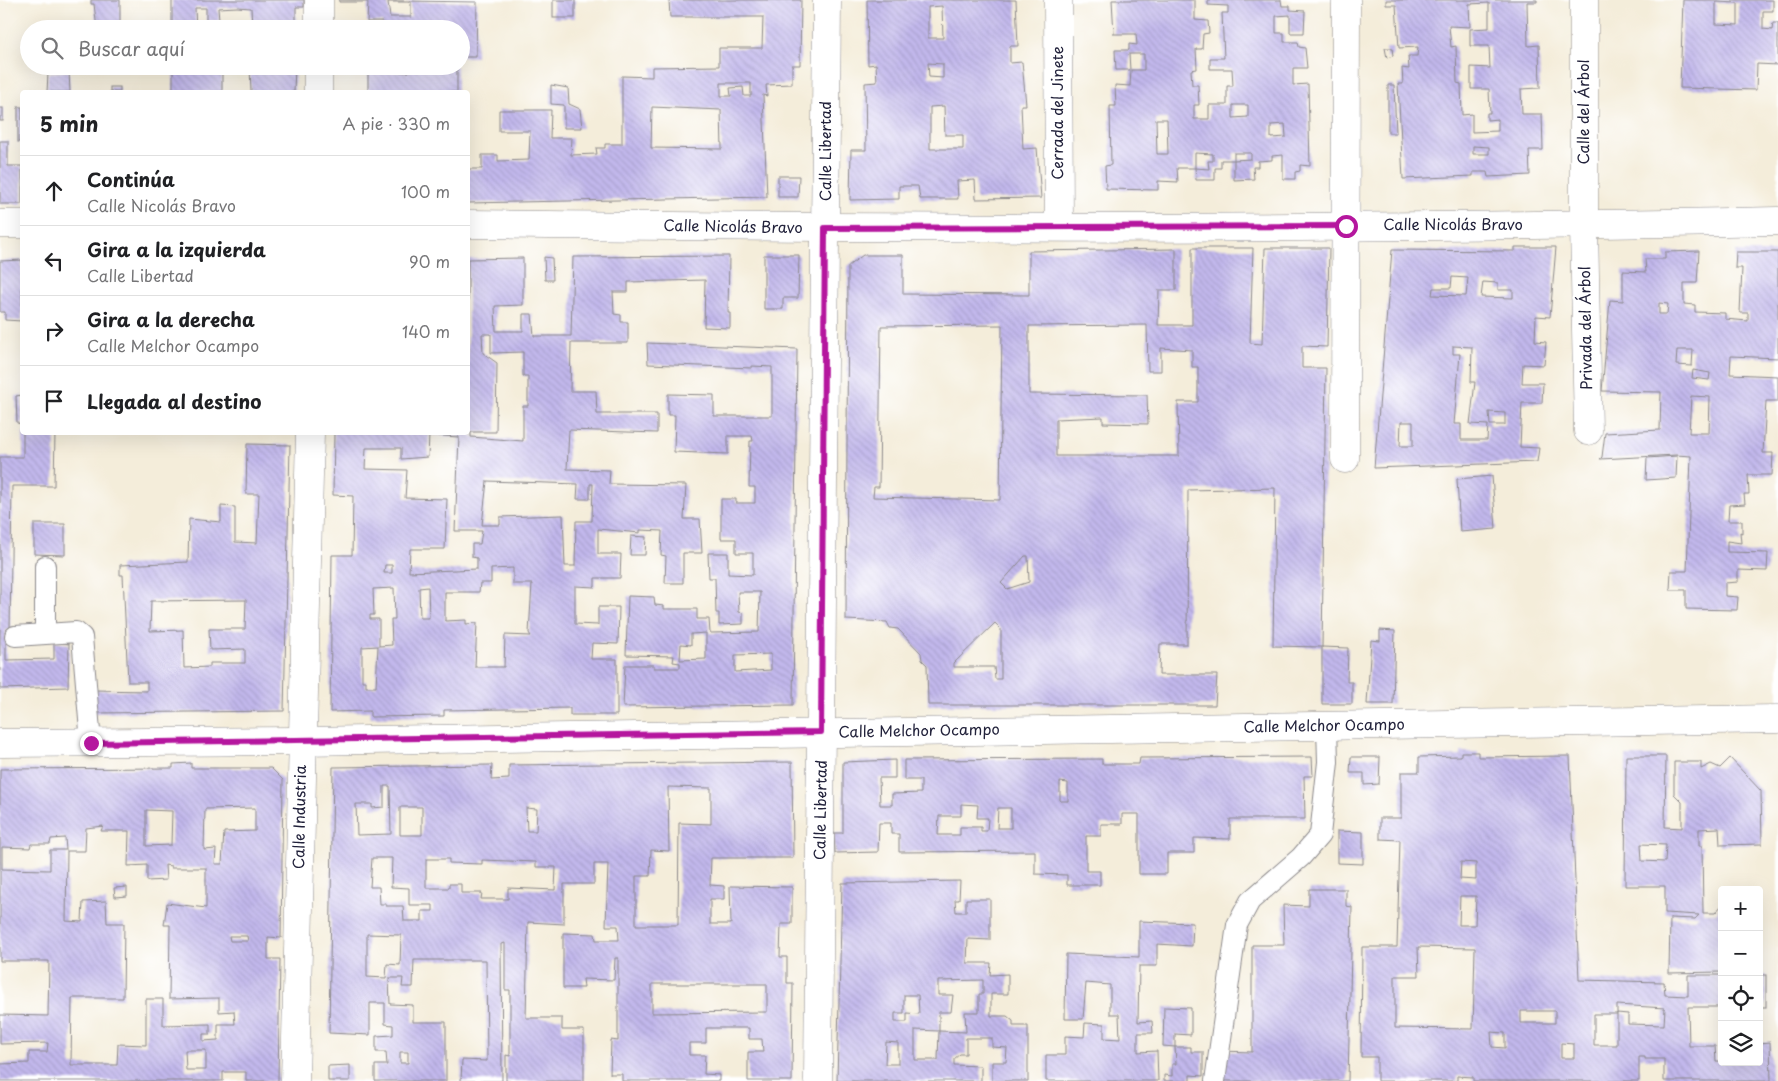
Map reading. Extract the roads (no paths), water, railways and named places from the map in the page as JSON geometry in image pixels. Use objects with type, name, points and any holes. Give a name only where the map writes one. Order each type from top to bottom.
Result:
[{"type":"street","points":[[319,0],[319,20]]},
{"type":"street","name":"Calle Libertad","points":[[818,1081],[827,0]]},
{"type":"street","name":"Cerrada del Jinete","points":[[1058,0],[1059,227]]},
{"type":"street","points":[[1345,458],[1346,0]]},
{"type":"street","name":"Calle del Árbol","points":[[1584,0],[1584,225]]},
{"type":"street","points":[[318,75],[318,90]]},
{"type":"street","name":"Calle Nicolás Bravo","points":[[470,224],[825,228],[1584,225],[1778,221]]},
{"type":"street","points":[[0,224],[20,224]]},
{"type":"street","name":"Privada del Árbol","points":[[1584,225],[1588,431]]},
{"type":"street","name":"Calle Industria","points":[[295,1081],[310,435]]},
{"type":"street","name":"Calle Melchor Ocampo","points":[[0,743],[302,741],[1778,719]]},
{"type":"lane","points":[[45,566],[45,633]]},
{"type":"lane","points":[[15,636],[76,632],[82,637],[91,743]]},
{"type":"lane","points":[[1215,1081],[1237,925],[1250,901],[1301,856],[1320,835],[1328,762],[1327,726]]}]
